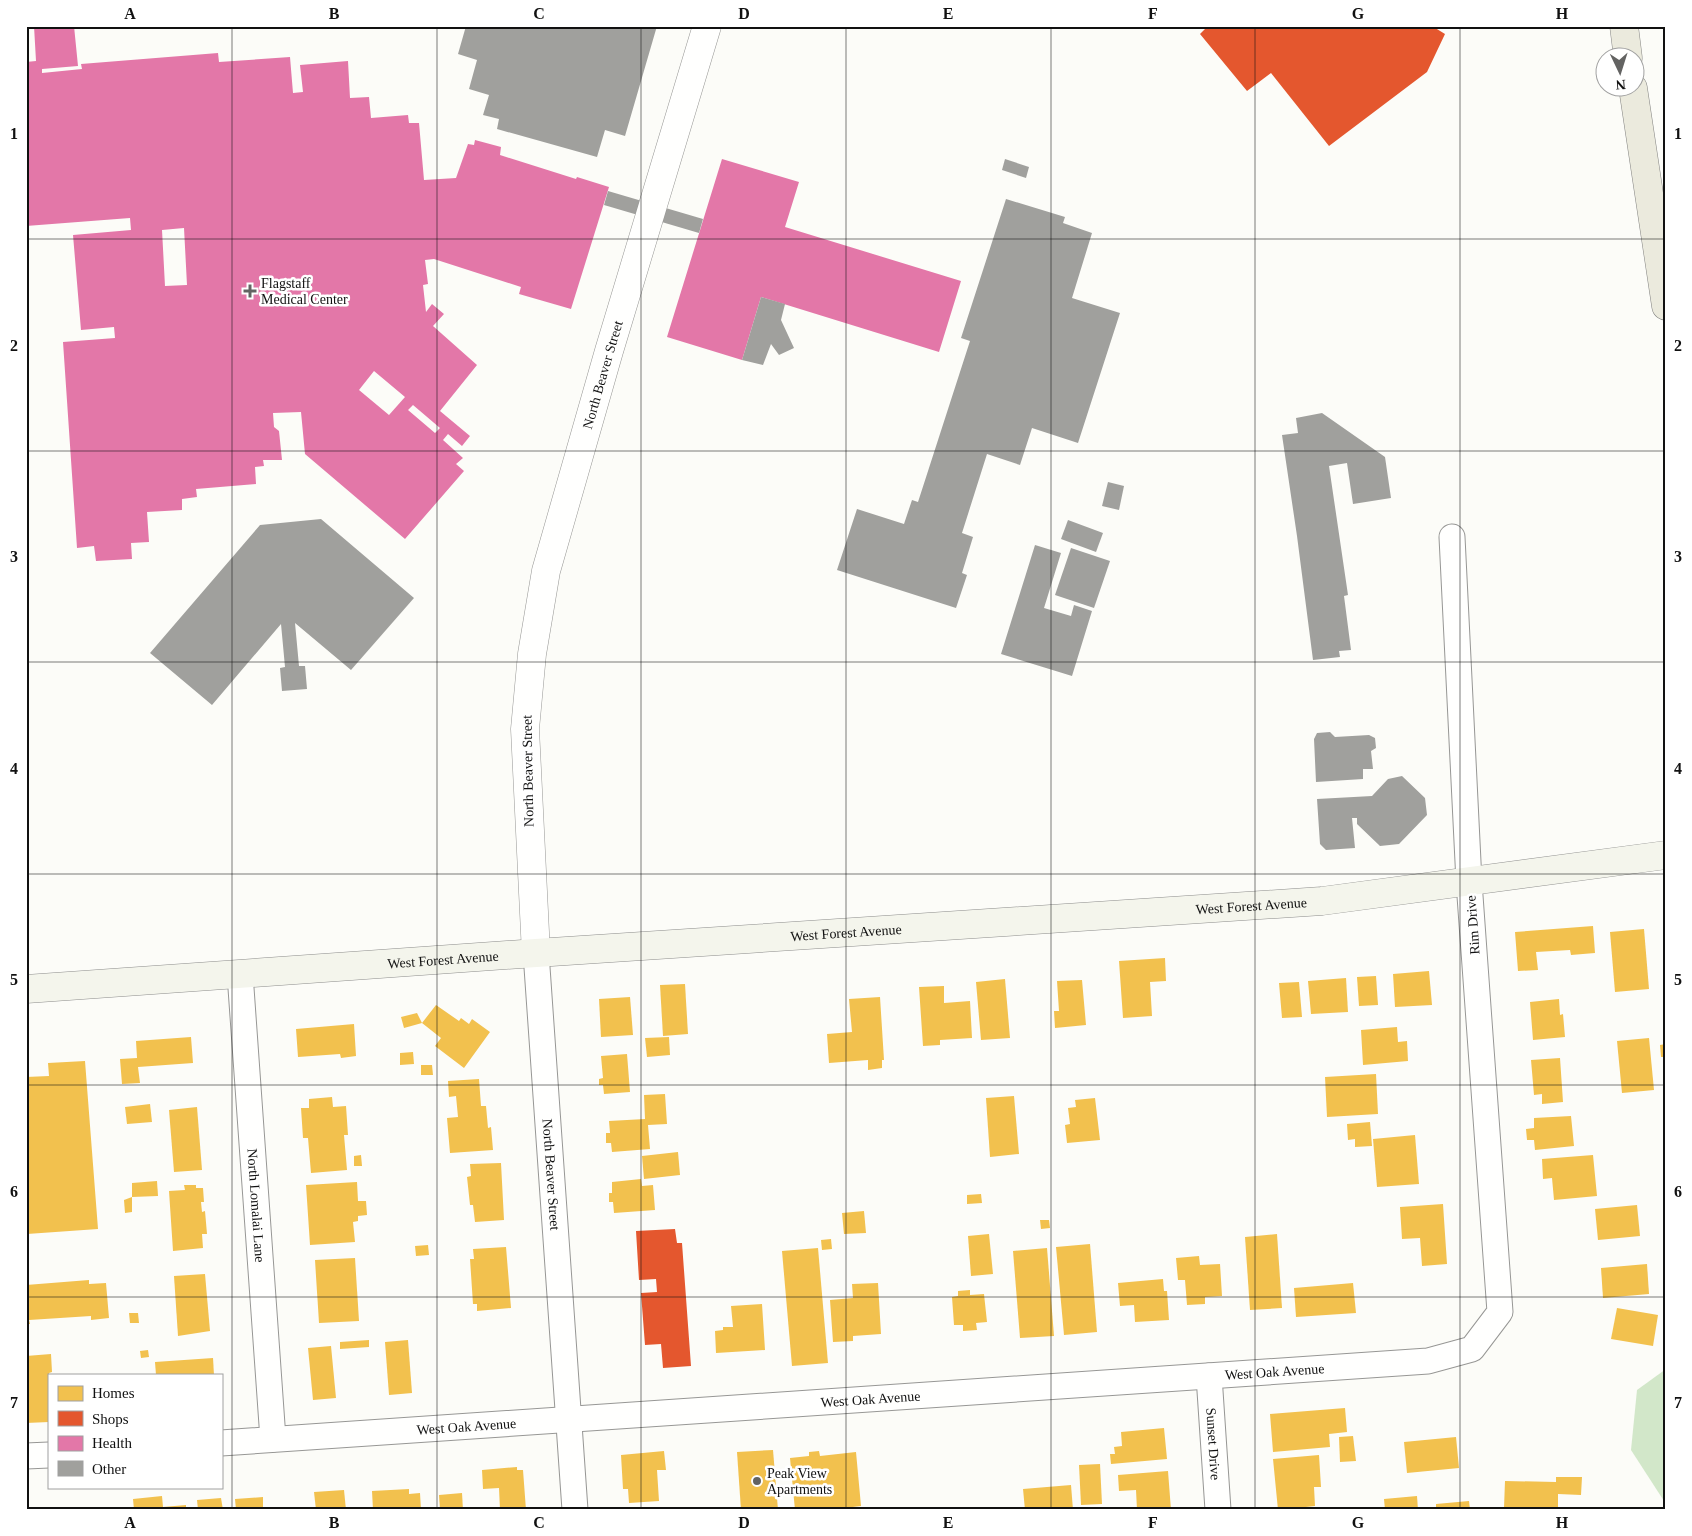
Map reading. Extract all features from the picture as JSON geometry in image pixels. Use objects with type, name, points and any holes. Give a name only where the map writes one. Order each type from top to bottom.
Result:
[{"type":"main road","points":[[1624,26],[1627,48]]},
{"type":"main road","points":[[1635,98],[1666,306]]},
{"type":"main road","name":"West Forest Avenue","points":[[26,988],[1322,902],[1666,855]]},
{"type":"street","name":"North Beaver Street","points":[[575,1510],[536,953],[525,729],[532,654],[546,572],[609,351],[707,26]]},
{"type":"street","name":"Rim Drive","points":[[1452,537],[1470,882],[1500,1312]]},
{"type":"street","name":"North Lomalai Lane","points":[[240,974],[272,1439]]},
{"type":"street","name":"West Oak Avenue","points":[[222,1443],[1428,1361],[1472,1349],[1500,1312]]},
{"type":"street","name":"Sunset Drive","points":[[1210,1376],[1218,1510]]},
{"type":"street","points":[[26,1456],[48,1455]]},
{"type":"green space","points":[[1666,1369],[1666,1501],[1664,1501],[1631,1450],[1637,1390]]},
{"type":"building: Homes","points":[[1593,926],[1595,953],[1571,955],[1570,950],[1536,952],[1538,970],[1518,971],[1515,932]]},
{"type":"building: Homes","points":[[1644,929],[1649,989],[1615,992],[1610,932]]},
{"type":"building: Homes","points":[[1165,958],[1166,981],[1150,982],[1152,1016],[1123,1018],[1119,961]]},
{"type":"building: Homes","points":[[1429,971],[1432,1005],[1395,1007],[1393,974]]},
{"type":"building: Homes","points":[[1376,976],[1378,1005],[1359,1006],[1357,977]]},
{"type":"building: Homes","points":[[1346,978],[1348,1012],[1311,1014],[1308,981]]},
{"type":"building: Homes","points":[[1005,979],[1010,1038],[981,1040],[976,982]]},
{"type":"building: Homes","points":[[1082,980],[1086,1025],[1055,1028],[1054,1011],[1059,1011],[1057,981]]},
{"type":"building: Homes","points":[[1299,982],[1302,1017],[1282,1018],[1279,983]]},
{"type":"building: Homes","points":[[685,984],[688,1034],[663,1036],[660,985]]},
{"type":"building: Homes","points":[[944,986],[944,1003],[970,1001],[972,1038],[940,1040],[940,1045],[923,1046],[919,987]]},
{"type":"building: Homes","points":[[630,997],[633,1035],[601,1037],[599,999]]},
{"type":"building: Homes","points":[[880,997],[884,1060],[882,1060],[882,1068],[868,1070],[868,1060],[829,1063],[827,1034],[852,1032],[849,999]]},
{"type":"building: Homes","points":[[1559,999],[1560,1015],[1563,1014],[1565,1037],[1533,1040],[1530,1002]]},
{"type":"building: Homes","points":[[436,1005],[459,1021],[461,1018],[469,1024],[472,1019],[490,1032],[464,1068],[435,1046],[441,1038],[422,1023]]},
{"type":"building: Homes","points":[[417,1013],[422,1023],[404,1028],[401,1017]]},
{"type":"building: Homes","points":[[354,1024],[356,1056],[341,1058],[340,1054],[298,1057],[296,1029]]},
{"type":"building: Homes","points":[[1397,1027],[1398,1042],[1407,1041],[1408,1061],[1363,1065],[1361,1030]]},
{"type":"building: Homes","points":[[191,1037],[193,1063],[138,1067],[140,1083],[122,1084],[120,1059],[137,1058],[136,1041]]},
{"type":"building: Homes","points":[[669,1037],[670,1055],[647,1057],[645,1038]]},
{"type":"building: Homes","points":[[1649,1038],[1654,1090],[1622,1093],[1617,1041]]},
{"type":"building: Homes","points":[[1666,1044],[1666,1057],[1661,1057],[1660,1045]]},
{"type":"building: Homes","points":[[413,1052],[414,1064],[400,1065],[400,1053]]},
{"type":"building: Homes","points":[[627,1054],[630,1092],[604,1094],[603,1085],[599,1085],[599,1079],[603,1078],[601,1056]]},
{"type":"building: Homes","points":[[1560,1058],[1563,1102],[1542,1104],[1542,1094],[1534,1095],[1531,1060]]},
{"type":"building: Homes","points":[[85,1061],[98,1229],[27,1234],[26,1077],[49,1076],[48,1063]]},
{"type":"building: Homes","points":[[421,1065],[432,1065],[433,1075],[421,1075]]},
{"type":"building: Homes","points":[[1376,1074],[1378,1114],[1327,1117],[1325,1077]]},
{"type":"building: Homes","points":[[479,1079],[481,1106],[486,1106],[488,1128],[491,1127],[493,1150],[450,1153],[447,1118],[458,1117],[456,1096],[449,1097],[448,1081]]},
{"type":"building: Homes","points":[[665,1094],[667,1124],[648,1125],[650,1149],[612,1152],[611,1143],[606,1143],[606,1133],[610,1133],[609,1121],[645,1119],[644,1095]]},
{"type":"building: Homes","points":[[1014,1096],[1019,1154],[990,1157],[986,1098]]},
{"type":"building: Homes","points":[[332,1097],[333,1107],[346,1106],[348,1135],[344,1135],[347,1170],[311,1173],[308,1138],[303,1138],[301,1108],[309,1108],[309,1099]]},
{"type":"building: Homes","points":[[1095,1098],[1100,1140],[1067,1143],[1065,1125],[1070,1124],[1068,1108],[1076,1107],[1075,1100]]},
{"type":"building: Homes","points":[[150,1104],[152,1122],[127,1124],[125,1107]]},
{"type":"building: Homes","points":[[197,1107],[202,1170],[174,1172],[169,1110]]},
{"type":"building: Homes","points":[[1571,1116],[1574,1146],[1535,1150],[1534,1140],[1527,1140],[1526,1129],[1534,1128],[1534,1118]]},
{"type":"building: Homes","points":[[1370,1122],[1372,1146],[1355,1147],[1355,1139],[1348,1140],[1347,1124]]},
{"type":"building: Homes","points":[[1415,1135],[1419,1184],[1377,1187],[1373,1139]]},
{"type":"building: Homes","points":[[678,1152],[680,1175],[644,1179],[642,1156]]},
{"type":"building: Homes","points":[[361,1155],[362,1166],[354,1166],[354,1156]]},
{"type":"building: Homes","points":[[1593,1155],[1597,1196],[1554,1200],[1552,1178],[1543,1179],[1542,1159]]},
{"type":"building: Homes","points":[[501,1163],[504,1220],[475,1222],[473,1205],[470,1205],[467,1177],[471,1176],[470,1164]]},
{"type":"building: Homes","points":[[641,1179],[642,1186],[653,1185],[655,1210],[614,1213],[613,1202],[609,1202],[609,1193],[612,1193],[612,1182]]},
{"type":"building: Homes","points":[[157,1181],[158,1196],[132,1197],[132,1183]]},
{"type":"building: Homes","points":[[357,1182],[358,1201],[366,1201],[367,1215],[358,1216],[358,1221],[353,1222],[355,1242],[310,1245],[306,1185]]},
{"type":"building: Homes","points":[[184,1185],[196,1185],[196,1188],[203,1188],[204,1202],[201,1202],[202,1212],[205,1211],[207,1234],[202,1234],[203,1248],[173,1251],[169,1191],[185,1190]]},
{"type":"building: Homes","points":[[981,1194],[982,1203],[967,1204],[967,1195]]},
{"type":"building: Homes","points":[[132,1197],[132,1212],[125,1213],[124,1200]]},
{"type":"building: Homes","points":[[1443,1204],[1447,1264],[1422,1266],[1420,1238],[1402,1239],[1400,1207]]},
{"type":"building: Homes","points":[[1637,1205],[1640,1236],[1598,1240],[1595,1209]]},
{"type":"building: Homes","points":[[864,1211],[866,1233],[844,1234],[842,1213]]},
{"type":"building: Homes","points":[[1040,1220],[1049,1220],[1050,1228],[1041,1229]]},
{"type":"building: Homes","points":[[989,1234],[993,1274],[971,1276],[968,1236]]},
{"type":"building: Homes","points":[[1277,1234],[1282,1308],[1250,1310],[1245,1237]]},
{"type":"building: Homes","points":[[831,1239],[832,1249],[822,1250],[821,1240]]},
{"type":"building: Homes","points":[[1090,1244],[1097,1332],[1064,1335],[1056,1247]]},
{"type":"building: Homes","points":[[428,1245],[429,1255],[416,1256],[415,1246]]},
{"type":"building: Homes","points":[[506,1247],[511,1308],[477,1311],[477,1304],[473,1304],[470,1259],[474,1259],[473,1249]]},
{"type":"building: Homes","points":[[818,1248],[828,1363],[792,1366],[782,1251]]},
{"type":"building: Homes","points":[[1047,1248],[1054,1336],[1020,1338],[1013,1251]]},
{"type":"building: Homes","points":[[1199,1256],[1200,1265],[1220,1264],[1222,1296],[1205,1297],[1205,1304],[1187,1305],[1185,1280],[1178,1280],[1176,1258]]},
{"type":"building: Homes","points":[[355,1258],[359,1321],[319,1323],[315,1260]]},
{"type":"building: Homes","points":[[1647,1264],[1649,1294],[1603,1298],[1601,1268]]},
{"type":"building: Homes","points":[[205,1274],[210,1331],[178,1336],[174,1276]]},
{"type":"building: Homes","points":[[1163,1279],[1164,1291],[1167,1291],[1169,1320],[1135,1322],[1134,1305],[1120,1306],[1118,1283]]},
{"type":"building: Homes","points":[[89,1280],[89,1284],[106,1283],[109,1318],[91,1320],[91,1316],[29,1320],[30,1324],[26,1324],[26,1285]]},
{"type":"building: Homes","points":[[878,1283],[881,1334],[853,1336],[853,1341],[833,1342],[830,1300],[853,1298],[852,1284]]},
{"type":"building: Homes","points":[[1353,1283],[1356,1313],[1296,1317],[1294,1288]]},
{"type":"building: Homes","points":[[970,1290],[970,1295],[984,1294],[987,1322],[976,1323],[977,1330],[963,1331],[963,1325],[954,1325],[952,1297],[958,1296],[958,1291]]},
{"type":"building: Homes","points":[[762,1304],[765,1350],[716,1353],[715,1331],[723,1330],[723,1327],[733,1327],[731,1306]]},
{"type":"building: Homes","points":[[1617,1308],[1658,1315],[1653,1346],[1611,1339]]},
{"type":"building: Homes","points":[[129,1313],[138,1313],[139,1323],[130,1323]]},
{"type":"building: Homes","points":[[369,1340],[369,1347],[340,1349],[340,1342]]},
{"type":"building: Homes","points":[[408,1340],[412,1393],[389,1395],[385,1342]]},
{"type":"building: Homes","points":[[331,1346],[336,1398],[313,1400],[308,1348]]},
{"type":"building: Homes","points":[[148,1350],[149,1357],[141,1358],[140,1351]]},
{"type":"building: Homes","points":[[51,1354],[52,1372],[48,1374],[48,1422],[26,1423],[26,1356]]},
{"type":"building: Homes","points":[[213,1358],[214,1374],[156,1374],[155,1362]]},
{"type":"building: Homes","points":[[1345,1408],[1347,1432],[1329,1434],[1330,1447],[1273,1452],[1270,1414]]},
{"type":"building: Homes","points":[[1164,1428],[1167,1459],[1111,1464],[1110,1454],[1115,1454],[1114,1447],[1122,1446],[1121,1432]]},
{"type":"building: Homes","points":[[1353,1436],[1356,1461],[1340,1462],[1339,1437]]},
{"type":"building: Homes","points":[[1456,1437],[1459,1468],[1407,1473],[1404,1442]]},
{"type":"building: Homes","name":"Peak View Apartments","points":[[773,1450],[778,1510],[741,1510],[737,1452]]},
{"type":"building: Homes","points":[[664,1451],[666,1470],[657,1470],[659,1501],[629,1503],[628,1489],[623,1489],[621,1455]]},
{"type":"building: Homes","points":[[819,1451],[820,1456],[856,1452],[861,1506],[828,1510],[795,1510],[790,1458],[809,1456],[809,1452]]},
{"type":"building: Homes","points":[[1319,1455],[1321,1487],[1314,1487],[1315,1506],[1278,1510],[1273,1459]]},
{"type":"building: Homes","points":[[1100,1464],[1102,1504],[1081,1505],[1079,1465]]},
{"type":"building: Homes","points":[[517,1467],[517,1470],[523,1470],[526,1510],[500,1510],[499,1488],[483,1489],[482,1470]]},
{"type":"building: Homes","points":[[1168,1471],[1171,1510],[1137,1510],[1136,1490],[1119,1491],[1118,1475]]},
{"type":"building: Homes","points":[[1556,1477],[1582,1477],[1581,1495],[1558,1494],[1558,1509],[1504,1508],[1505,1481],[1556,1482]]},
{"type":"building: Homes","points":[[1071,1485],[1073,1510],[1025,1510],[1023,1489]]},
{"type":"building: Homes","points":[[409,1489],[409,1494],[420,1493],[421,1510],[373,1510],[372,1491]]},
{"type":"building: Homes","points":[[344,1490],[346,1510],[316,1510],[314,1492]]},
{"type":"building: Homes","points":[[462,1493],[463,1510],[440,1510],[439,1495]]},
{"type":"building: Homes","points":[[162,1496],[163,1507],[186,1505],[186,1510],[134,1510],[133,1499]]},
{"type":"building: Homes","points":[[1417,1496],[1418,1510],[1385,1510],[1384,1499]]},
{"type":"building: Homes","points":[[263,1497],[263,1510],[236,1510],[235,1499]]},
{"type":"building: Homes","points":[[221,1498],[223,1510],[198,1510],[197,1500]]},
{"type":"building: Homes","points":[[1469,1501],[1470,1510],[1436,1510],[1436,1504]]},
{"type":"building: Shops","points":[[1208,26],[1432,26],[1445,34],[1427,72],[1329,146],[1271,73],[1247,91],[1200,34]]},
{"type":"building: Shops","points":[[675,1229],[677,1243],[682,1243],[691,1366],[663,1368],[661,1344],[645,1345],[641,1293],[657,1292],[656,1279],[639,1280],[636,1231]]},
{"type":"building: Health","name":"Flagstaff Medical Center","points":[[34,26],[74,26],[78,66],[42,69],[42,73],[82,69],[81,64],[218,53],[219,62],[290,57],[293,93],[303,92],[300,65],[348,61],[350,98],[369,97],[371,118],[408,115],[409,123],[419,123],[424,180],[456,178],[468,144],[474,145],[475,140],[501,147],[500,155],[576,179],[577,177],[609,187],[571,309],[519,294],[521,287],[434,259],[425,260],[428,284],[423,285],[426,312],[432,304],[444,314],[433,326],[477,365],[440,411],[470,436],[462,446],[448,434],[443,440],[463,458],[456,464],[464,471],[405,539],[305,454],[301,412],[273,413],[274,427],[279,431],[282,460],[263,460],[264,466],[255,467],[256,484],[196,489],[197,497],[182,499],[182,510],[147,512],[149,542],[131,543],[132,559],[96,561],[94,546],[77,548],[63,342],[115,338],[114,327],[81,330],[73,235],[131,230],[130,218],[26,226],[26,62],[36,61]],"holes":[[[184,228],[187,285],[165,286],[162,230]],[[374,371],[405,397],[389,415],[359,390]],[[413,405],[440,428],[435,433],[408,410]]]},
{"type":"building: Health","points":[[722,159],[799,182],[785,227],[961,281],[939,352],[761,297],[742,360],[667,337]]},
{"type":"building: Health","points":[[26,268],[28,268],[29,289],[26,289]]},
{"type":"building: Other","points":[[466,26],[657,26],[625,136],[605,130],[597,157],[497,129],[499,119],[483,115],[489,95],[469,89],[477,60],[458,54]]},
{"type":"building: Other","points":[[1005,159],[1029,167],[1026,178],[1002,170]]},
{"type":"building: Other","points":[[608,191],[703,219],[699,233],[604,205]]},
{"type":"building: Other","points":[[1006,199],[1065,217],[1063,223],[1092,233],[1072,298],[1120,313],[1078,443],[1032,428],[1020,465],[987,454],[962,533],[973,537],[962,573],[967,575],[956,608],[837,570],[857,509],[904,524],[912,500],[918,502],[970,341],[961,338]]},
{"type":"building: Other","points":[[761,297],[785,304],[781,320],[794,348],[779,355],[771,344],[763,365],[742,360]]},
{"type":"building: Other","points":[[1322,413],[1385,457],[1391,498],[1353,504],[1347,463],[1329,466],[1348,595],[1344,596],[1351,650],[1339,651],[1340,657],[1313,660],[1282,435],[1298,433],[1296,418]]},
{"type":"building: Other","points":[[1108,482],[1124,486],[1119,510],[1102,506]]},
{"type":"building: Other","points":[[321,519],[414,598],[351,670],[295,623],[299,666],[305,666],[307,689],[282,691],[280,668],[285,667],[281,624],[212,705],[150,653],[260,525]]},
{"type":"building: Other","points":[[1068,520],[1103,533],[1096,552],[1061,539]]},
{"type":"building: Other","points":[[1035,545],[1061,553],[1044,608],[1071,616],[1074,605],[1092,611],[1072,676],[1001,654]]},
{"type":"building: Other","points":[[1071,548],[1110,561],[1094,608],[1055,595]]},
{"type":"building: Other","points":[[1330,732],[1335,737],[1369,735],[1375,738],[1376,748],[1371,751],[1373,769],[1363,769],[1363,779],[1316,782],[1314,739],[1317,733]]},
{"type":"building: Other","points":[[1402,776],[1425,798],[1427,815],[1399,844],[1380,846],[1357,824],[1357,818],[1352,818],[1355,848],[1326,850],[1320,844],[1317,799],[1372,796],[1388,779]]},
{"type":"place","name":"Flagstaff Medical Center","points":[[250,291]]},
{"type":"place","name":"Peak View Apartments","points":[[757,1481]]}]
